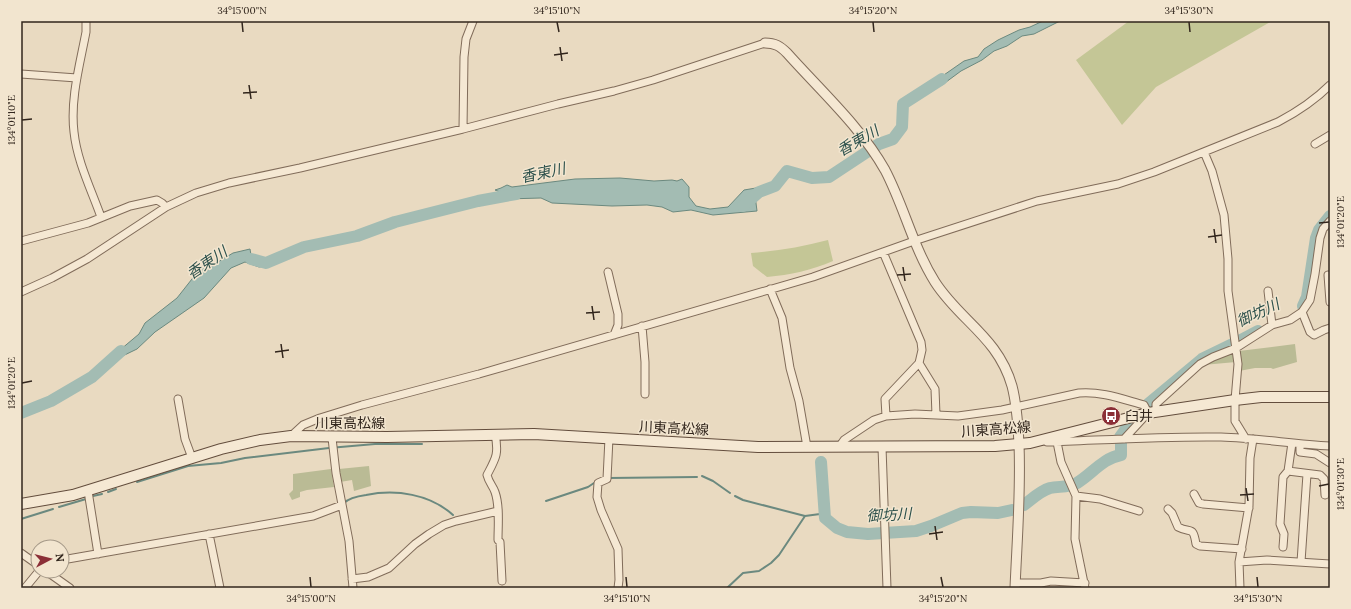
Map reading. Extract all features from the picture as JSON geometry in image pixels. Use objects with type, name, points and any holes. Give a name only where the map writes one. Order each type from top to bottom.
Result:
[{"type":"main road","name":"川東高松線","points":[[21,504],[73,495],[221,449],[260,440],[291,436],[332,438],[534,434],[758,447],[995,446],[1030,443],[1152,412],[1235,400],[1330,397]]},
{"type":"street","points":[[86,21],[86,32],[77,78],[73,110],[74,132],[78,156],[101,216]]},
{"type":"street","points":[[463,129],[464,57],[466,39],[473,21]]},
{"type":"street","points":[[21,292],[52,278],[87,259],[166,207],[196,193],[229,183],[300,168],[463,129],[653,80],[765,43],[773,43],[779,46],[852,124],[873,152],[885,171],[914,241],[935,282],[949,301],[979,330],[999,355],[1006,370],[1012,386],[1016,406],[1020,463],[1015,585],[1051,581],[1085,586],[1075,539],[1076,496],[1061,462],[1057,442]]},
{"type":"street","points":[[21,74],[77,78]]},
{"type":"street","points":[[291,436],[303,425],[362,405],[479,374],[813,277],[914,241],[1037,201],[1118,184],[1204,152],[1278,122],[1295,113],[1318,97],[1330,85]]},
{"type":"street","points":[[1315,144],[1330,135]]},
{"type":"street","points":[[1204,152],[1212,171],[1224,216],[1228,259],[1228,291],[1238,364],[1235,421],[1250,439],[1248,508],[1239,562],[1240,588]]},
{"type":"street","points":[[21,241],[88,223],[101,216],[130,206],[157,200],[162,202],[166,207]]},
{"type":"street","points":[[1124,439],[1152,412],[1156,404],[1200,364],[1272,324],[1290,320],[1302,312],[1310,300],[1320,238],[1323,229],[1330,221]]},
{"type":"street","points":[[883,252],[921,342],[922,350],[919,363],[885,399],[886,416]]},
{"type":"street","points":[[608,272],[618,314],[618,325],[614,334]]},
{"type":"street","points":[[1315,274],[1329,275],[1330,302]]},
{"type":"street","points":[[770,289],[782,318],[790,368],[799,401],[807,447]]},
{"type":"street","points":[[1268,291],[1272,324]]},
{"type":"street","points":[[1302,312],[1310,332],[1314,335],[1330,328]]},
{"type":"street","points":[[642,326],[645,362],[645,394]]},
{"type":"street","points":[[919,363],[935,389],[936,415]]},
{"type":"street","points":[[839,447],[844,440],[874,420],[886,416],[915,414],[958,416],[1002,410],[1079,393],[1090,392],[1103,394],[1144,405],[1152,412]]},
{"type":"street","points":[[178,399],[185,439],[192,458]]},
{"type":"street","points":[[495,434],[498,448],[495,459],[487,475],[488,482],[495,491],[498,511],[498,540],[500,542],[502,581]]},
{"type":"street","points":[[1030,443],[1219,437],[1330,446]]},
{"type":"street","points":[[332,438],[336,473],[349,541],[352,588]]},
{"type":"street","points":[[609,438],[607,479],[598,483],[597,497],[618,549],[618,588]]},
{"type":"street","points":[[1283,548],[1284,534],[1280,524],[1283,477],[1288,471],[1292,443]]},
{"type":"street","points":[[1300,444],[1300,452],[1316,454],[1330,463]]},
{"type":"street","points":[[882,447],[887,588]]},
{"type":"street","points":[[1288,471],[1320,475],[1324,479],[1325,494]]},
{"type":"street","points":[[1302,562],[1307,474]]},
{"type":"street","points":[[88,490],[98,554]]},
{"type":"street","points":[[1194,494],[1198,503],[1248,508]]},
{"type":"street","points":[[1076,496],[1100,499],[1139,511]]},
{"type":"street","points":[[70,559],[313,516],[342,505]]},
{"type":"street","points":[[1168,509],[1172,513],[1178,527],[1194,533],[1196,544],[1200,546],[1242,549]]},
{"type":"street","points":[[352,579],[368,576],[389,568],[415,544],[444,525],[498,511]]},
{"type":"street","points":[[209,534],[220,588]]},
{"type":"street","points":[[21,553],[30,559]]},
{"type":"street","points":[[1239,562],[1267,560],[1330,564]]},
{"type":"street","points":[[25,588],[32,579]]},
{"type":"street","points":[[57,579],[70,588]]},
{"type":"green space","points":[[1129,21],[1272,21],[1156,87],[1122,125],[1076,60]]},
{"type":"green space","points":[[828,240],[833,261],[817,267],[784,275],[767,277],[753,266],[751,253],[809,245]]},
{"type":"green space","points":[[1295,344],[1297,362],[1273,369],[1255,368],[1239,371],[1239,351]]},
{"type":"green space","points":[[1235,352],[1236,362],[1203,365]]},
{"type":"green space","points":[[369,466],[371,486],[354,491],[352,480],[340,482],[339,469]]},
{"type":"green space","points":[[331,469],[334,487],[300,492],[300,497],[292,500],[289,494],[293,490],[293,474]]},
{"type":"water","points":[[1043,21],[1060,21],[1034,34],[1022,36],[1007,46],[994,51],[982,60],[961,71],[942,85],[932,88],[925,84],[941,77],[964,61],[978,57],[984,49],[998,40]]},
{"type":"water","points":[[620,178],[654,181],[677,181],[682,179],[689,187],[689,197],[696,206],[710,209],[728,207],[744,190],[756,188],[755,195],[757,211],[713,215],[691,210],[673,212],[662,207],[647,205],[612,206],[552,203],[541,198],[506,199],[499,195],[500,192],[495,190],[507,185],[512,187],[575,179]]},
{"type":"water","points":[[250,249],[251,255],[254,259],[265,261],[267,266],[259,267],[245,262],[231,268],[204,298],[155,332],[137,349],[106,364],[114,355],[139,334],[145,323],[177,298],[203,265],[218,262],[233,253]]},
{"type":"waterway","name":"香東川","points":[[743,206],[759,192],[775,186],[787,171],[812,178],[829,177],[879,144],[893,139],[902,127],[903,104],[942,79]]},
{"type":"waterway","name":"香東川","points":[[251,259],[266,263],[304,247],[357,236],[395,222],[478,201],[516,194]]},
{"type":"waterway","name":"御坊川","points":[[1303,306],[1307,297],[1316,238],[1319,230],[1330,216]]},
{"type":"waterway","name":"御坊川","points":[[1148,404],[1202,359],[1258,331]]},
{"type":"waterway","name":"香東川","points":[[21,413],[51,401],[92,377],[121,351]]},
{"type":"waterway","name":"御坊川","points":[[1120,437],[1128,426]]},
{"type":"waterway","name":"御坊川","points":[[1024,505],[1046,489],[1070,486],[1077,483],[1109,459],[1121,455],[1121,442]]},
{"type":"waterway","points":[[137,482],[188,466],[221,463],[245,458],[375,444],[422,444]]},
{"type":"waterway","name":"御坊川","points":[[821,462],[825,518],[837,528],[847,532],[868,534],[916,531],[962,513],[998,513],[1012,510]]},
{"type":"waterway","points":[[702,476],[713,481],[730,493]]},
{"type":"waterway","points":[[609,478],[697,477]]},
{"type":"waterway","points":[[546,501],[588,487],[594,483]]},
{"type":"waterway","points":[[108,492],[116,489]]},
{"type":"waterway","points":[[344,503],[363,495],[377,493],[401,493],[434,502],[453,515]]},
{"type":"waterway","points":[[93,496],[102,494]]},
{"type":"waterway","points":[[735,496],[743,500],[805,516]]},
{"type":"waterway","points":[[59,507],[86,499]]},
{"type":"waterway","points":[[21,519],[53,509]]},
{"type":"waterway","points":[[727,588],[743,573],[759,571],[771,563],[779,555],[805,516],[820,514],[825,515]]},
{"type":"place","name":"臼井","points":[[1111,416]]}]
